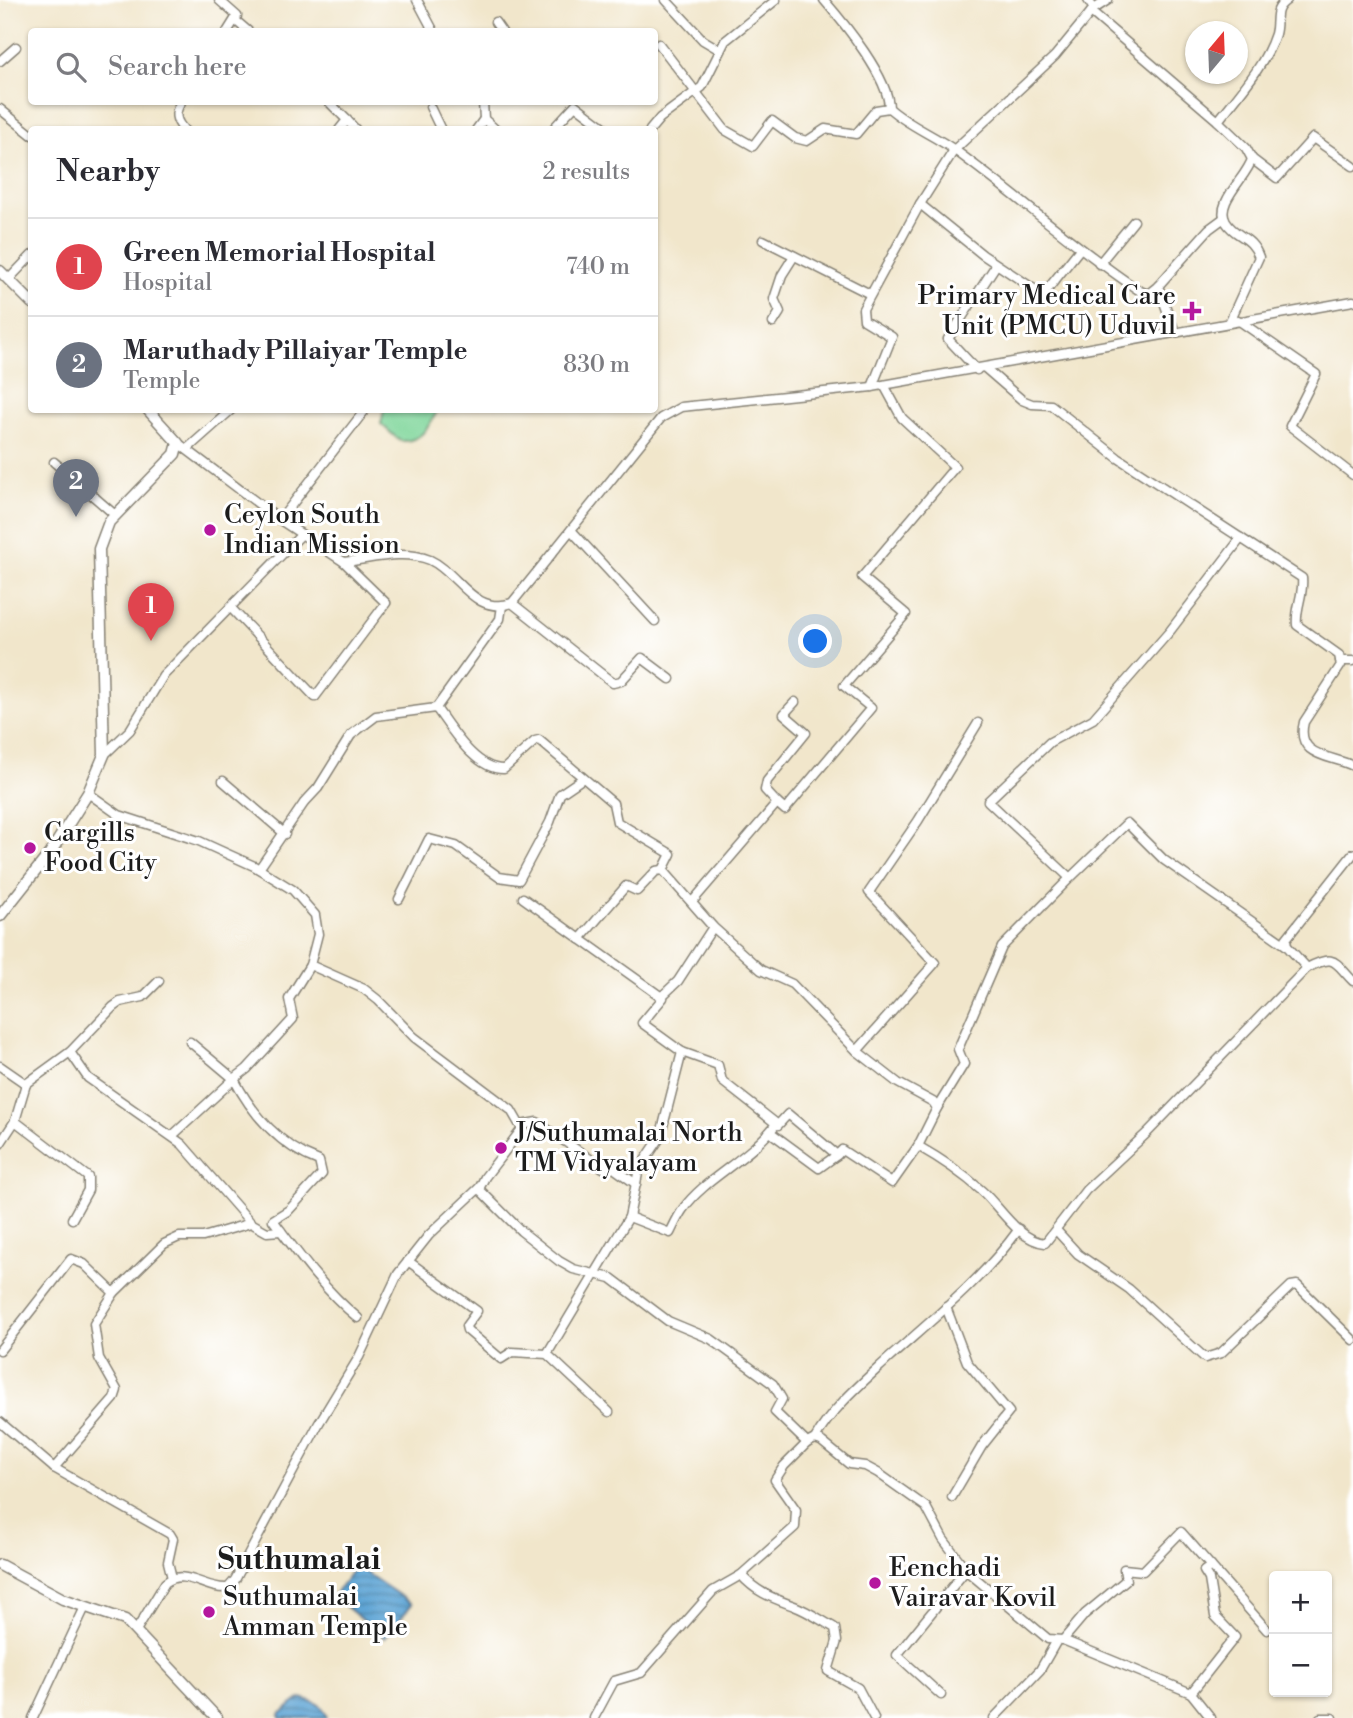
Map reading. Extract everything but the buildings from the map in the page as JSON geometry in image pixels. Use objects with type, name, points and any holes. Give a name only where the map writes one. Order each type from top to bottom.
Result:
[{"type":"main road","points":[[0,271],[28,299]]},
{"type":"main road","points":[[2,910],[50,853],[88,793],[104,755],[99,549],[115,515],[183,446],[151,413]]},
{"type":"main road","points":[[0,1565],[85,1607],[112,1614],[137,1629],[217,1718]]},
{"type":"street","points":[[219,0],[237,16],[230,28]]},
{"type":"street","points":[[417,0],[432,28]]},
{"type":"street","points":[[666,0],[703,40],[720,50]]},
{"type":"street","points":[[653,126],[702,87],[725,41],[776,0]]},
{"type":"street","points":[[824,0],[865,53],[889,95],[889,108],[901,119],[954,150],[1079,250],[1140,291],[1149,294],[1209,229],[1224,218]]},
{"type":"street","points":[[1088,0],[1093,10],[1246,148],[1252,159],[1277,177],[1313,138],[1353,166]]},
{"type":"street","points":[[872,387],[892,337],[864,320],[863,309],[919,204],[954,150],[1055,56],[1093,10],[1108,0]]},
{"type":"street","points":[[1218,121],[1256,70],[1275,32],[1275,16],[1280,5],[1287,0]]},
{"type":"street","points":[[235,20],[244,28]]},
{"type":"street","points":[[495,22],[499,28]]},
{"type":"street","points":[[659,44],[725,130],[753,146],[772,121],[795,138],[807,141],[825,129],[856,134],[876,110],[889,108]]},
{"type":"street","points":[[0,61],[16,47]]},
{"type":"street","points":[[179,105],[176,109],[177,121],[181,126]]},
{"type":"street","points":[[332,105],[352,126]]},
{"type":"street","points":[[479,126],[484,119],[483,105]]},
{"type":"street","points":[[555,126],[571,105]]},
{"type":"street","points":[[575,105],[603,126]]},
{"type":"street","points":[[430,107],[439,126]]},
{"type":"street","points":[[0,109],[28,132]]},
{"type":"street","points":[[484,119],[492,126]]},
{"type":"street","points":[[342,126],[347,120]]},
{"type":"street","points":[[1234,321],[1259,257],[1254,243],[1227,224],[1224,218],[1225,202],[1248,172],[1252,159]]},
{"type":"street","points":[[919,204],[996,265],[1043,295],[1079,250]]},
{"type":"street","points":[[1100,264],[1134,221]]},
{"type":"street","points":[[762,240],[870,294]]},
{"type":"street","points":[[773,323],[780,312],[774,299],[782,275],[794,256]]},
{"type":"street","points":[[8,280],[28,258]]},
{"type":"street","points":[[996,265],[948,339],[981,369],[1023,400],[1032,404],[1051,405],[1118,458],[1302,578],[1303,591],[1296,614],[1297,625],[1339,655],[1340,661],[1333,681],[1304,722],[1301,733],[1306,744],[1317,754],[1353,766]]},
{"type":"street","points":[[1158,286],[1175,332]]},
{"type":"street","points":[[344,562],[408,554],[432,561],[466,592],[488,605],[502,606],[512,603],[661,418],[681,407],[872,387],[1353,301]]},
{"type":"street","points":[[1234,321],[1316,374],[1290,426],[1353,475]]},
{"type":"street","points":[[795,702],[784,714],[806,733],[767,781],[765,790],[785,810],[871,708],[844,686],[906,614],[862,577],[955,467],[902,418],[884,385]]},
{"type":"street","points":[[227,413],[183,446],[280,520],[344,562],[386,603],[315,697],[231,608]]},
{"type":"street","points":[[280,520],[363,413]]},
{"type":"street","points":[[54,462],[115,515]]},
{"type":"street","points":[[571,530],[654,621]]},
{"type":"street","points":[[104,755],[130,730],[163,676],[301,535]]},
{"type":"street","points":[[1070,878],[988,801],[1050,742],[1093,719],[1170,631],[1241,538]]},
{"type":"street","points":[[512,603],[613,683],[621,681],[642,658],[670,679]]},
{"type":"street","points":[[259,869],[304,803],[318,788],[351,735],[376,716],[436,708],[500,618],[502,606]]},
{"type":"street","points":[[1340,661],[1353,662]]},
{"type":"street","points":[[436,708],[471,753],[497,769],[504,769],[539,740],[613,803],[617,822],[671,854]]},
{"type":"street","points":[[857,1051],[935,963],[869,892],[918,821],[978,723]]},
{"type":"street","points":[[399,899],[429,839],[456,846],[499,877],[519,880],[550,822],[560,794],[582,779]]},
{"type":"street","points":[[223,781],[285,834]]},
{"type":"street","points":[[88,793],[134,822],[199,841],[259,869],[293,890],[315,915],[318,934],[310,965],[289,999],[293,1019],[247,1069],[172,1136]]},
{"type":"street","points":[[692,902],[777,803]]},
{"type":"street","points":[[770,1132],[819,1168],[842,1150],[892,1184],[918,1146],[964,1064],[958,1049],[1002,947],[1127,823],[1164,860],[1287,946],[1307,968]]},
{"type":"street","points":[[663,870],[675,845]]},
{"type":"street","points":[[1287,946],[1286,939],[1353,854]]},
{"type":"street","points":[[663,870],[713,927],[761,970],[792,984],[857,1051],[898,1083],[933,1102],[937,1108]]},
{"type":"street","points":[[580,939],[625,886],[637,891],[656,871],[663,870]]},
{"type":"street","points":[[523,898],[661,997]]},
{"type":"street","points":[[713,927],[678,981],[661,997],[663,998],[642,1023],[682,1052],[718,1065],[722,1081],[776,1124]]},
{"type":"street","points":[[918,1146],[950,1164],[1019,1229],[1045,1243],[1086,1190],[1147,1133],[1307,968],[1324,959],[1335,961],[1353,981]]},
{"type":"street","points":[[310,965],[371,995],[414,1037],[511,1110],[521,1125]]},
{"type":"street","points":[[0,1144],[15,1121],[26,1084],[70,1052],[113,1007],[120,1002],[143,997],[159,981]]},
{"type":"street","points":[[190,1042],[233,1079],[246,1103],[269,1129],[305,1156],[319,1161],[322,1174],[289,1210],[273,1220],[313,1268],[328,1293],[358,1318]]},
{"type":"street","points":[[70,1052],[88,1078],[139,1117],[172,1136],[251,1223],[267,1232],[281,1231]]},
{"type":"street","points":[[547,1354],[629,1217],[639,1169],[660,1138],[682,1052]]},
{"type":"street","points":[[0,1066],[26,1084]]},
{"type":"street","points":[[629,1217],[670,1233],[684,1208],[696,1195],[747,1157],[788,1114],[837,1155]]},
{"type":"street","points":[[15,1121],[88,1177],[88,1190],[72,1219]]},
{"type":"street","points":[[521,1125],[537,1122],[603,1168],[608,1164],[636,1184]]},
{"type":"street","points":[[137,1629],[165,1583],[172,1578],[183,1575],[208,1588],[220,1589],[228,1588],[235,1580],[359,1357],[387,1296],[408,1261],[429,1235],[479,1188],[517,1138],[521,1125]]},
{"type":"street","points":[[479,1188],[521,1231],[559,1261],[573,1269],[595,1273],[623,1285],[668,1321],[711,1339],[774,1384],[782,1399],[775,1412],[811,1441],[849,1464],[865,1466],[902,1487],[926,1507],[943,1539],[966,1570],[1048,1639],[1191,1693],[1211,1718]]},
{"type":"street","points":[[54,1468],[114,1399],[117,1390],[99,1358],[94,1324],[114,1293],[164,1244],[179,1237],[202,1237],[251,1223]]},
{"type":"street","points":[[593,1718],[614,1681],[641,1673],[713,1591],[741,1576],[795,1527],[796,1510],[775,1480],[784,1466],[811,1441],[824,1423],[865,1380],[996,1260],[1019,1229]]},
{"type":"street","points":[[1056,1230],[1078,1254],[1129,1289],[1205,1358],[1221,1353],[1291,1286],[1297,1285],[1353,1340]]},
{"type":"street","points":[[0,1350],[71,1259],[84,1264],[114,1293]]},
{"type":"street","points":[[408,1261],[477,1311],[466,1326],[467,1330],[501,1359],[512,1352],[547,1354],[609,1412]]},
{"type":"street","points":[[946,1307],[967,1362],[1009,1412],[982,1446],[951,1496]]},
{"type":"street","points":[[0,1422],[54,1468],[170,1534],[173,1539],[167,1562],[172,1578]]},
{"type":"street","points":[[994,1718],[1040,1670],[1059,1641],[1085,1614],[1126,1580],[1124,1569],[1143,1571],[1181,1532],[1267,1630]]},
{"type":"street","points":[[1191,1693],[1236,1637],[1214,1616],[1209,1579],[1204,1571],[1211,1566]]},
{"type":"street","points":[[940,1695],[897,1655],[966,1570]]},
{"type":"street","points":[[741,1576],[752,1588],[835,1628],[837,1641],[828,1671],[858,1688],[873,1718]]},
{"type":"street","points":[[33,1718],[85,1607]]},
{"type":"street","points":[[1320,1718],[1332,1718]]},
{"type":"green space","points":[[383,413],[436,413],[419,436],[408,441],[400,441],[381,424]]},
{"type":"water","points":[[356,1566],[412,1604],[385,1638],[333,1596]]},
{"type":"water","points":[[301,1698],[315,1702],[326,1713],[327,1718],[280,1718],[280,1714]]},
{"type":"place","name":"Primary Medical Care Unit (PMCU) Uduvil","points":[[1192,311]]},
{"type":"place","name":"Maruthady Pillaiyar Temple","points":[[76,517]]},
{"type":"place","name":"Ceylon South Indian Mission","points":[[210,530]]},
{"type":"place","name":"Green Memorial Hospital","points":[[151,641]]},
{"type":"place","name":"Cargills Food City","points":[[30,848]]},
{"type":"place","name":"J/Suthumalai North TM Vidyalayam","points":[[501,1148]]},
{"type":"place","name":"Eenchadi Vairavar Kovil","points":[[875,1583]]},
{"type":"place","name":"Suthumalai Amman Temple","points":[[209,1612]]},
{"type":"district","name":"Suthumalai","points":[[299,1560]]}]
